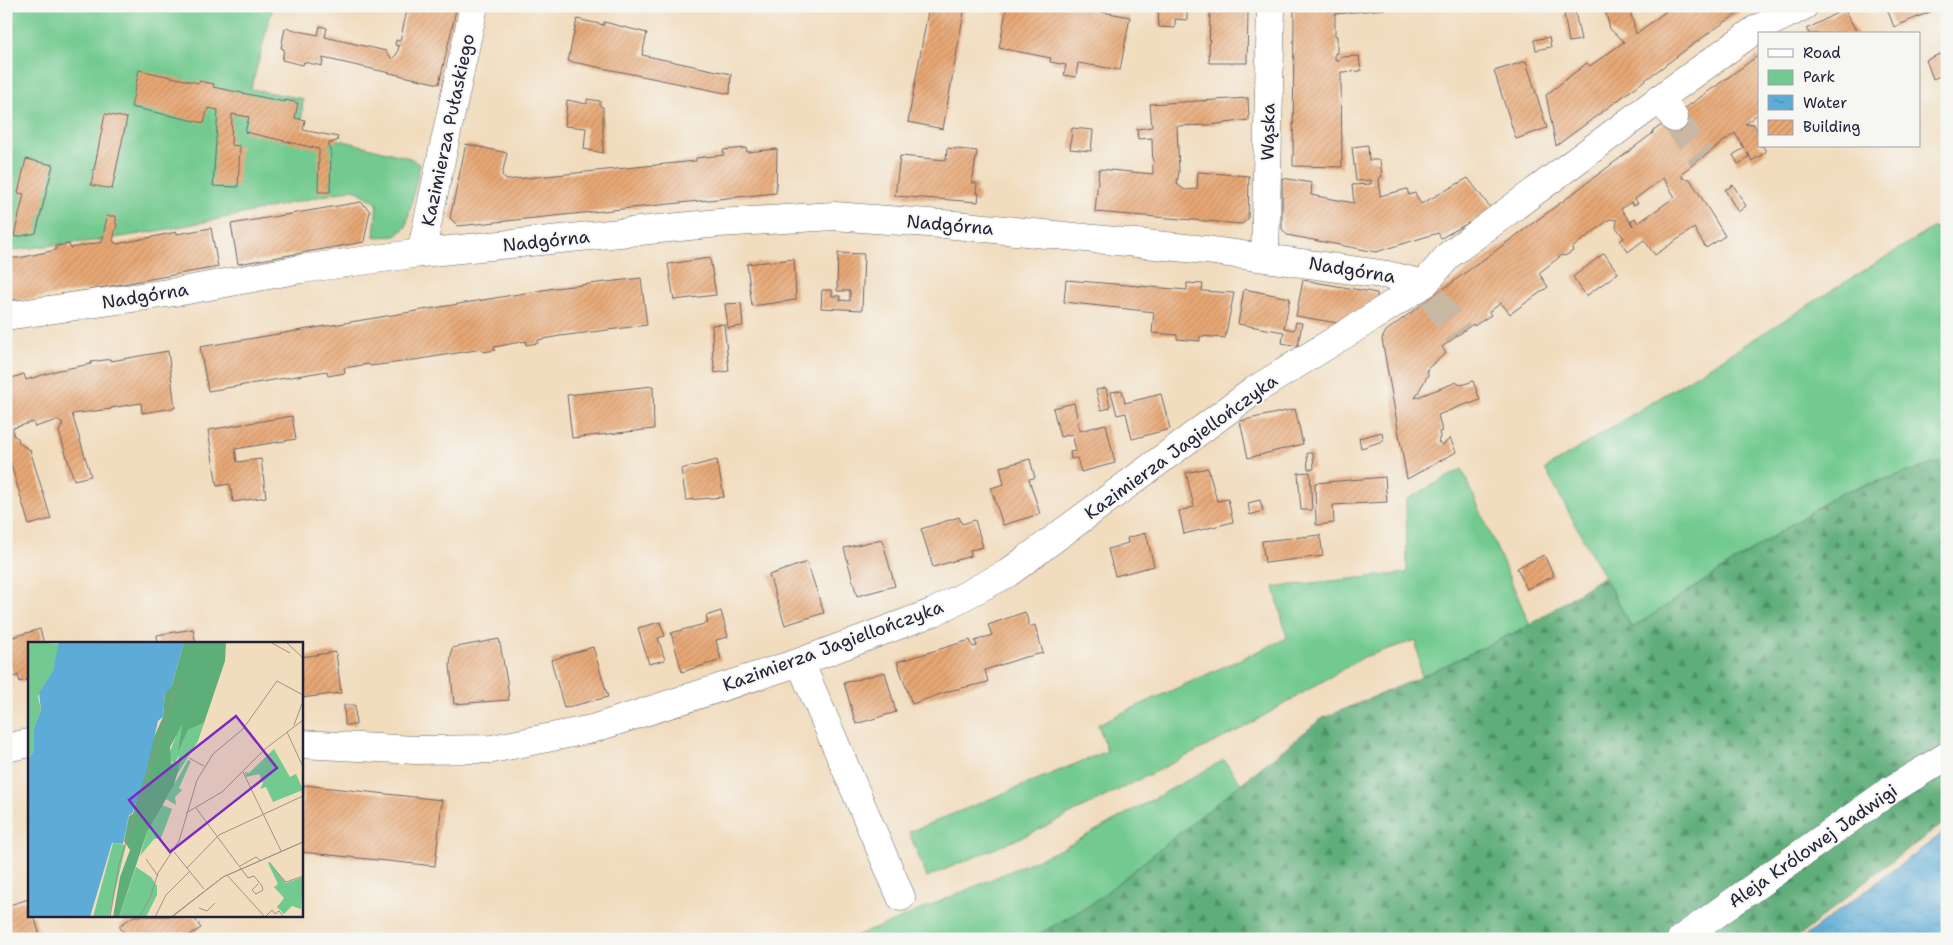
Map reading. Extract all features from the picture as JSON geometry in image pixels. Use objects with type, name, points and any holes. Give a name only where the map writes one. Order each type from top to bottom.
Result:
[{"type":"street","name":"Kazimierza Pułaskiego","points":[[421,253],[474,6]]},
{"type":"street","name":"Wąska","points":[[1265,257],[1271,6]]},
{"type":"street","points":[[1427,287],[1449,255],[1667,108],[1755,30],[1759,16],[1804,6]]},
{"type":"street","name":"Nadgórna","points":[[6,316],[182,291],[301,269],[421,253],[719,223],[834,216],[955,225],[1265,257],[1388,275],[1427,287]]},
{"type":"street","name":"Kazimierza Jagiellończyka","points":[[302,744],[416,750],[492,749],[592,729],[800,662],[934,612],[1008,573],[1255,390],[1427,287]]},
{"type":"street","points":[[800,662],[901,897]]},
{"type":"street","points":[[6,748],[28,743]]},
{"type":"street","name":"Aleja Królowej Jadwigi","points":[[1681,939],[1891,790],[1947,756]]},
{"type":"green space","points":[[6,6],[273,6],[251,89],[303,99],[301,130],[410,158],[420,165],[406,227],[396,236],[374,237],[377,203],[354,189],[170,229],[6,252]]},
{"type":"green space","points":[[1934,227],[1947,234],[1947,460],[1840,493],[1632,628],[1545,469]]},
{"type":"green space","points":[[1947,460],[1947,821],[1878,871],[1796,939],[1030,939],[1093,903],[1321,719],[1421,677],[1530,625],[1604,576],[1632,628],[1840,493]]},
{"type":"green space","points":[[1462,469],[1530,625],[1421,677],[1416,640],[1364,657],[1243,728],[1034,832],[927,877],[909,832],[1107,751],[1098,724],[1287,638],[1274,587],[1407,573],[1406,500]]},
{"type":"green space","points":[[1224,760],[1241,784],[1093,904],[1030,939],[847,939],[885,925],[1064,848]]},
{"type":"water","points":[[1947,830],[1947,939],[1801,939]]},
{"type":"building","points":[[408,6],[457,6],[439,84],[323,58],[322,66],[304,62],[303,65],[282,60],[284,49],[281,48],[285,28],[318,35],[320,26],[327,28],[325,37],[386,51],[392,59],[397,54],[399,46],[395,45],[396,40],[400,41]]},
{"type":"building","points":[[929,6],[965,6],[943,129],[908,122]]},
{"type":"building","points":[[1007,6],[1070,6],[1130,17],[1120,70],[1078,63],[1076,77],[1064,75],[1066,65],[1050,62],[1051,58],[999,48]]},
{"type":"building","points":[[1168,6],[1250,6],[1250,12],[1248,12],[1247,63],[1209,63],[1210,11],[1187,11],[1187,20],[1175,19],[1175,28],[1159,27],[1158,10],[1168,10]]},
{"type":"building","points":[[1294,6],[1385,6],[1385,9],[1335,14],[1337,54],[1335,53],[1335,59],[1339,61],[1341,57],[1359,56],[1361,71],[1341,72],[1342,167],[1293,166]]},
{"type":"building","points":[[1604,6],[1629,6],[1636,34],[1673,6],[1749,6],[1710,32],[1556,146],[1546,95],[1587,63],[1590,66],[1624,42],[1610,29]]},
{"type":"building","points":[[1886,6],[1944,6],[1894,27]]},
{"type":"building","points":[[1844,9],[1857,32],[1808,32],[1807,29]]},
{"type":"building","points":[[1575,12],[1581,40],[1569,42],[1564,14]]},
{"type":"building","points":[[577,19],[604,25],[604,22],[647,33],[642,55],[731,74],[730,94],[568,61]]},
{"type":"building","points":[[1549,37],[1551,47],[1536,50],[1534,40]]},
{"type":"building","points":[[1947,51],[1947,73],[1933,79],[1926,60]]},
{"type":"building","points":[[1758,56],[1758,114],[1745,124],[1754,124],[1758,133],[1758,148],[1764,148],[1766,152],[1752,161],[1747,151],[1749,157],[1738,164],[1733,155],[1744,148],[1735,133],[1683,172],[1682,178],[1690,179],[1725,236],[1706,248],[1694,228],[1655,255],[1644,240],[1628,252],[1620,241],[1624,238],[1616,227],[1617,220],[1610,219],[1572,248],[1573,251],[1565,256],[1562,255],[1539,273],[1548,287],[1510,314],[1501,303],[1489,312],[1491,315],[1474,326],[1473,324],[1442,347],[1446,353],[1427,369],[1428,375],[1415,398],[1457,382],[1462,385],[1473,381],[1480,400],[1438,415],[1442,431],[1439,432],[1438,442],[1443,445],[1450,438],[1456,452],[1407,479],[1382,339],[1386,331]],"holes":[[[1663,178],[1675,197],[1638,223],[1635,218],[1631,221],[1633,226],[1621,209],[1631,202],[1634,205],[1638,203],[1635,199]]]},
{"type":"building","points":[[1526,61],[1547,128],[1516,139],[1494,71]]},
{"type":"building","points":[[139,70],[199,83],[199,81],[214,84],[213,87],[285,102],[285,100],[298,103],[295,118],[305,120],[303,130],[338,137],[337,141],[329,143],[329,149],[331,149],[330,192],[318,192],[319,149],[245,132],[249,117],[232,114],[231,145],[240,146],[238,187],[213,186],[218,110],[208,108],[204,123],[131,107]]},
{"type":"building","points":[[1248,98],[1249,120],[1210,125],[1177,126],[1179,172],[1177,184],[1185,190],[1197,189],[1198,172],[1249,176],[1248,219],[1242,224],[1095,212],[1099,169],[1153,174],[1152,138],[1138,139],[1137,129],[1152,127],[1150,104]]},
{"type":"building","points":[[587,99],[600,101],[600,106],[603,107],[603,153],[584,149],[586,128],[565,126],[567,100],[587,104]]},
{"type":"building","points":[[105,114],[127,118],[112,189],[91,185]]},
{"type":"building","points":[[1072,128],[1093,130],[1091,151],[1070,149]]},
{"type":"building","points":[[466,144],[507,153],[502,175],[506,180],[696,161],[696,158],[724,155],[723,150],[746,148],[747,152],[777,149],[776,193],[458,226],[450,218]]},
{"type":"building","points":[[1368,145],[1369,160],[1380,160],[1382,177],[1379,177],[1380,196],[1407,189],[1409,195],[1415,193],[1421,204],[1468,178],[1492,210],[1441,238],[1438,233],[1376,252],[1287,235],[1282,229],[1282,178],[1312,183],[1311,195],[1354,203],[1352,185],[1371,184],[1371,180],[1356,181],[1352,147]]},
{"type":"building","points":[[947,148],[977,151],[972,183],[977,183],[976,193],[979,193],[978,202],[895,196],[900,156],[946,160]]},
{"type":"building","points":[[26,159],[53,165],[36,233],[16,237],[14,236],[24,194],[18,193]]},
{"type":"building","points":[[1733,185],[1746,206],[1738,212],[1725,190]]},
{"type":"building","points":[[361,202],[370,211],[364,242],[238,264],[231,224]]},
{"type":"building","points":[[107,216],[116,216],[117,224],[113,241],[117,244],[177,232],[177,234],[211,228],[218,267],[83,291],[23,300],[6,300],[6,258],[19,258],[56,250],[56,246],[69,244],[70,248],[102,242]]},
{"type":"building","points":[[838,253],[864,254],[862,310],[821,308],[822,290],[832,290],[832,296],[840,296],[840,300],[850,301],[850,291],[837,291]]},
{"type":"building","points":[[1604,253],[1618,273],[1586,296],[1573,277]]},
{"type":"building","points":[[710,258],[716,295],[674,300],[668,264]]},
{"type":"building","points":[[794,259],[796,300],[752,306],[747,264]]},
{"type":"building","points":[[641,278],[647,325],[560,336],[538,340],[538,343],[526,345],[526,341],[494,347],[495,350],[483,352],[482,349],[402,362],[370,366],[369,364],[344,368],[345,373],[328,376],[327,371],[208,391],[200,347],[555,288]]},
{"type":"building","points":[[1066,280],[1187,290],[1187,283],[1203,284],[1202,291],[1234,293],[1225,338],[1200,336],[1200,341],[1177,339],[1177,335],[1152,333],[1154,312],[1064,302]]},
{"type":"building","points":[[1303,280],[1377,293],[1377,304],[1343,324],[1296,316]]},
{"type":"building","points":[[1244,289],[1290,298],[1284,328],[1294,330],[1296,322],[1302,323],[1298,346],[1282,343],[1284,332],[1238,324]]},
{"type":"building","points":[[741,303],[743,326],[728,328],[725,304]]},
{"type":"building","points":[[724,324],[729,371],[715,373],[712,325]]},
{"type":"building","points":[[168,351],[175,408],[142,413],[141,403],[72,414],[91,476],[74,480],[59,432],[63,423],[57,420],[35,427],[33,422],[13,428],[13,435],[18,438],[19,443],[30,450],[51,519],[29,525],[6,448],[6,380],[24,374],[26,380],[59,370],[91,364],[91,362],[111,359],[111,361]]},
{"type":"building","points":[[653,386],[654,429],[572,438],[567,395]]},
{"type":"building","points":[[1106,388],[1110,408],[1101,410],[1096,390]]},
{"type":"building","points":[[1122,390],[1125,403],[1161,394],[1170,429],[1132,439],[1126,413],[1117,415],[1111,392]]},
{"type":"building","points":[[1074,403],[1080,431],[1106,424],[1115,463],[1081,472],[1077,458],[1071,459],[1070,452],[1076,451],[1072,434],[1060,437],[1053,408]]},
{"type":"building","points":[[1295,409],[1303,444],[1248,458],[1240,421]]},
{"type":"building","points":[[292,416],[296,439],[235,449],[237,462],[261,459],[266,497],[233,502],[230,484],[217,486],[208,430]]},
{"type":"building","points":[[1382,432],[1383,441],[1361,448],[1359,438]]},
{"type":"building","points":[[1307,453],[1313,453],[1314,469],[1308,469]]},
{"type":"building","points":[[1030,459],[1035,478],[1029,479],[1040,514],[1003,525],[991,488],[1004,484],[1000,467]]},
{"type":"building","points":[[717,460],[724,497],[686,500],[681,469]]},
{"type":"building","points":[[1208,468],[1217,501],[1228,499],[1233,522],[1184,534],[1179,511],[1194,507],[1186,473]]},
{"type":"building","points":[[1310,472],[1312,510],[1301,510],[1298,473]]},
{"type":"building","points":[[1385,477],[1387,502],[1333,505],[1334,523],[1316,525],[1315,483]]},
{"type":"building","points":[[1260,500],[1263,511],[1250,515],[1248,503]]},
{"type":"building","points":[[959,517],[962,524],[975,520],[983,547],[970,550],[971,556],[933,567],[921,529]]},
{"type":"building","points":[[1146,533],[1154,566],[1115,576],[1108,549],[1128,543],[1127,538]]},
{"type":"building","points":[[1320,535],[1323,556],[1265,563],[1262,541]]},
{"type":"building","points":[[882,539],[895,586],[857,596],[844,548]]},
{"type":"building","points":[[1544,555],[1554,576],[1527,589],[1517,568]]},
{"type":"building","points":[[807,562],[824,613],[785,625],[769,575]]},
{"type":"building","points":[[721,611],[728,637],[716,640],[721,660],[682,672],[671,633],[708,623],[706,616]]},
{"type":"building","points":[[1025,612],[1030,627],[1035,625],[1043,653],[985,670],[988,682],[949,691],[912,704],[897,662],[970,640],[973,647],[977,646],[975,641],[992,635],[988,625]]},
{"type":"building","points":[[660,622],[665,636],[658,638],[665,660],[649,664],[638,628]]},
{"type":"building","points":[[40,629],[43,642],[28,642],[28,679],[20,682],[18,675],[14,677],[6,652],[6,639]]},
{"type":"building","points":[[193,629],[196,642],[158,642],[157,635]]},
{"type":"building","points":[[499,639],[509,700],[454,704],[450,665],[452,648]]},
{"type":"building","points":[[593,647],[608,697],[564,708],[551,660]]},
{"type":"building","points":[[336,652],[341,693],[302,698],[302,657]]},
{"type":"building","points":[[885,672],[896,712],[856,724],[844,683]]},
{"type":"building","points":[[344,705],[355,705],[356,725],[345,725]]},
{"type":"building","points":[[304,785],[442,800],[435,866],[302,852]]},
{"type":"building","points":[[28,899],[28,918],[35,918],[41,939],[6,939],[6,906]]},
{"type":"building","points":[[131,918],[194,918],[201,928],[183,939],[128,939],[119,926]]},
{"type":"tunnel","points":[[1674,118],[1702,157]]},
{"type":"tunnel","points":[[1432,297],[1459,334]]}]
